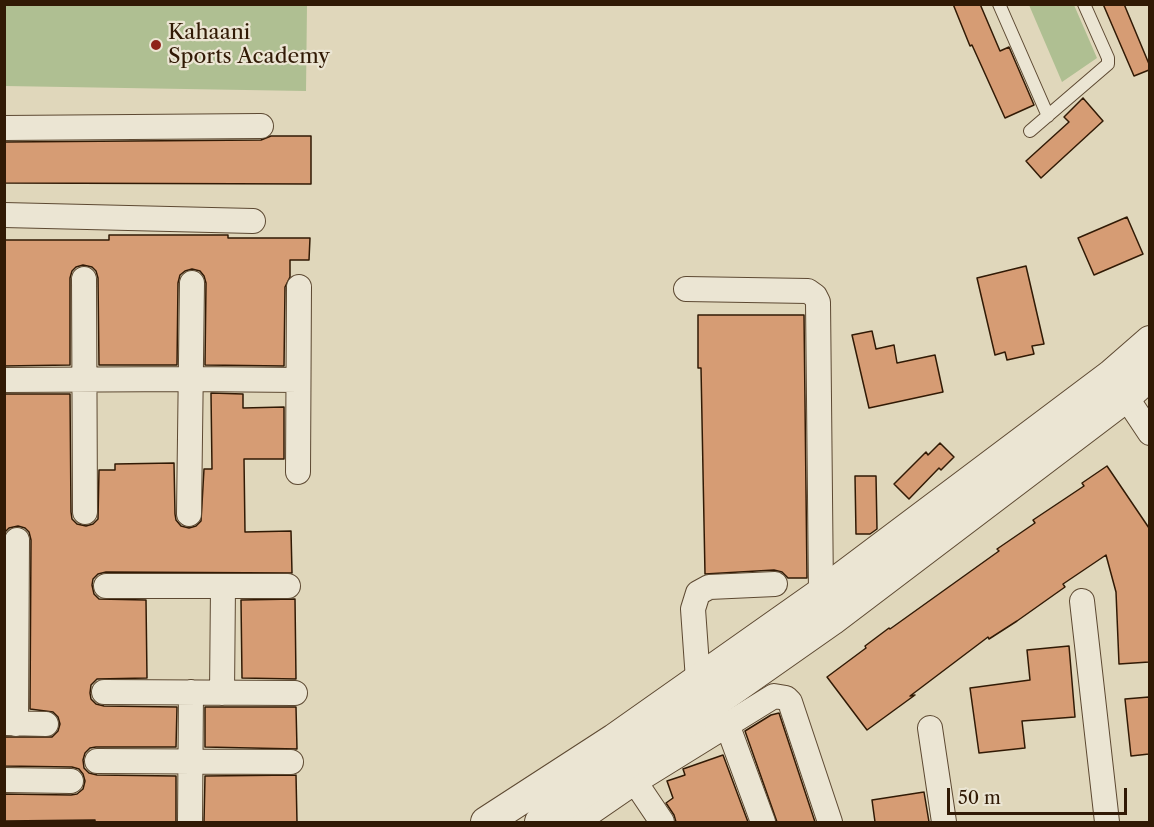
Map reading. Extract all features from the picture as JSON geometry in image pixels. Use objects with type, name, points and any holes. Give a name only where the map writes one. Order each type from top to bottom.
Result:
[{"type":"street","points":[[4,128],[261,126]]},
{"type":"street","points":[[4,215],[253,221]]},
{"type":"street","points":[[84,279],[85,512]]},
{"type":"street","points":[[189,514],[192,283]]},
{"type":"street","points":[[298,472],[299,287]]},
{"type":"street","points":[[687,289],[808,291],[815,296],[818,302],[821,593]]},
{"type":"street","points":[[577,822],[630,774],[832,620],[1118,386],[1149,341]]},
{"type":"street","points":[[486,822],[614,739],[1118,386],[1149,375]]},
{"type":"street","points":[[4,380],[298,380]]},
{"type":"street","points":[[1118,386],[1149,433]]},
{"type":"street","points":[[17,540],[10,723],[46,724]]},
{"type":"street","points":[[698,680],[693,609],[698,593],[709,587],[775,584]]},
{"type":"street","points":[[106,586],[288,586]]},
{"type":"street","points":[[222,693],[223,586]]},
{"type":"street","points":[[1082,601],[1107,822]]},
{"type":"street","points":[[104,692],[295,693]]},
{"type":"street","points":[[190,822],[191,692]]},
{"type":"street","points":[[540,822],[727,724],[774,696],[786,698],[790,702],[830,822]]},
{"type":"street","points":[[727,724],[763,822]]},
{"type":"street","points":[[930,728],[944,822]]},
{"type":"street","points":[[97,760],[291,762]]},
{"type":"street","points":[[630,774],[662,822]]},
{"type":"street","points":[[4,780],[71,781]]},
{"type":"lane","points":[[999,4],[1048,116]]},
{"type":"lane","points":[[1030,131],[1108,64],[1108,58],[1084,4]]},
{"type":"green space","name":"Kahaani Sports Academy","points":[[5,4],[307,5],[306,91],[5,86]]},
{"type":"green space","points":[[1029,5],[1074,5],[1097,58],[1062,82]]},
{"type":"building","points":[[953,4],[980,4],[1000,51],[1009,47],[1034,105],[1005,118],[972,45],[970,46]]},
{"type":"building","points":[[1103,4],[1124,4],[1149,64],[1149,70],[1134,76]]},
{"type":"building","points":[[1083,98],[1103,121],[1041,178],[1026,161],[1069,122],[1064,117]]},
{"type":"building","points":[[271,136],[311,136],[311,184],[4,183],[4,142],[261,140]]},
{"type":"building","points":[[1127,217],[1143,254],[1094,275],[1078,238]]},
{"type":"building","points":[[109,235],[310,238],[309,260],[290,260],[290,277],[285,287],[284,366],[205,365],[206,283],[200,271],[192,269],[180,275],[178,283],[177,365],[99,365],[98,278],[92,267],[83,265],[72,271],[70,278],[70,365],[4,366],[4,240],[109,240]]},
{"type":"building","points":[[1026,266],[1044,344],[1032,346],[1034,354],[1007,360],[1005,352],[995,355],[977,278]]},
{"type":"building","points":[[698,315],[804,315],[807,578],[788,578],[782,572],[774,570],[705,574]]},
{"type":"building","points":[[872,331],[876,349],[894,345],[897,363],[935,355],[943,392],[869,408],[852,335]]},
{"type":"building","points":[[211,393],[243,394],[243,408],[284,407],[284,459],[244,459],[245,532],[291,531],[292,573],[106,572],[98,574],[93,579],[92,585],[94,594],[99,599],[146,600],[147,678],[97,679],[91,685],[91,699],[96,704],[104,706],[177,707],[176,747],[90,748],[85,753],[84,768],[89,773],[97,775],[176,776],[176,822],[4,821],[4,794],[71,795],[83,789],[85,781],[79,769],[72,767],[4,766],[4,737],[52,737],[58,731],[60,724],[53,712],[30,709],[31,540],[29,532],[18,526],[9,528],[4,533],[4,394],[70,394],[71,512],[72,519],[77,524],[86,526],[98,519],[99,470],[115,470],[115,464],[174,463],[176,520],[181,526],[189,528],[201,521],[204,469],[212,469]]},
{"type":"building","points":[[940,443],[954,457],[941,470],[939,468],[909,499],[894,484],[926,452],[928,455]]},
{"type":"building","points":[[1107,466],[1149,528],[1149,662],[1119,664],[1116,592],[1106,555],[1063,584],[1065,587],[1017,621],[989,639],[988,637],[867,730],[827,677],[889,628],[999,551],[997,549],[1035,523],[1033,520],[1084,486],[1082,483]]},
{"type":"building","points":[[855,476],[876,476],[877,529],[870,534],[856,534]]},
{"type":"building","points":[[295,599],[296,679],[242,678],[241,600]]},
{"type":"building","points":[[1069,646],[1075,717],[1022,721],[1025,748],[979,753],[970,688],[1030,680],[1027,650]]},
{"type":"building","points":[[1149,697],[1149,754],[1131,756],[1125,699]]},
{"type":"building","points":[[205,707],[296,707],[297,749],[205,747]]},
{"type":"building","points":[[779,713],[815,822],[777,822],[745,731],[771,715]]},
{"type":"building","points":[[723,755],[748,822],[676,822],[666,803],[673,798],[667,781],[685,775],[683,769]]},
{"type":"building","points":[[296,775],[297,822],[204,822],[205,776]]},
{"type":"building","points":[[924,792],[929,822],[875,822],[872,800]]},
{"type":"place","name":"Kahaani Sports Academy","points":[[156,45]]}]
